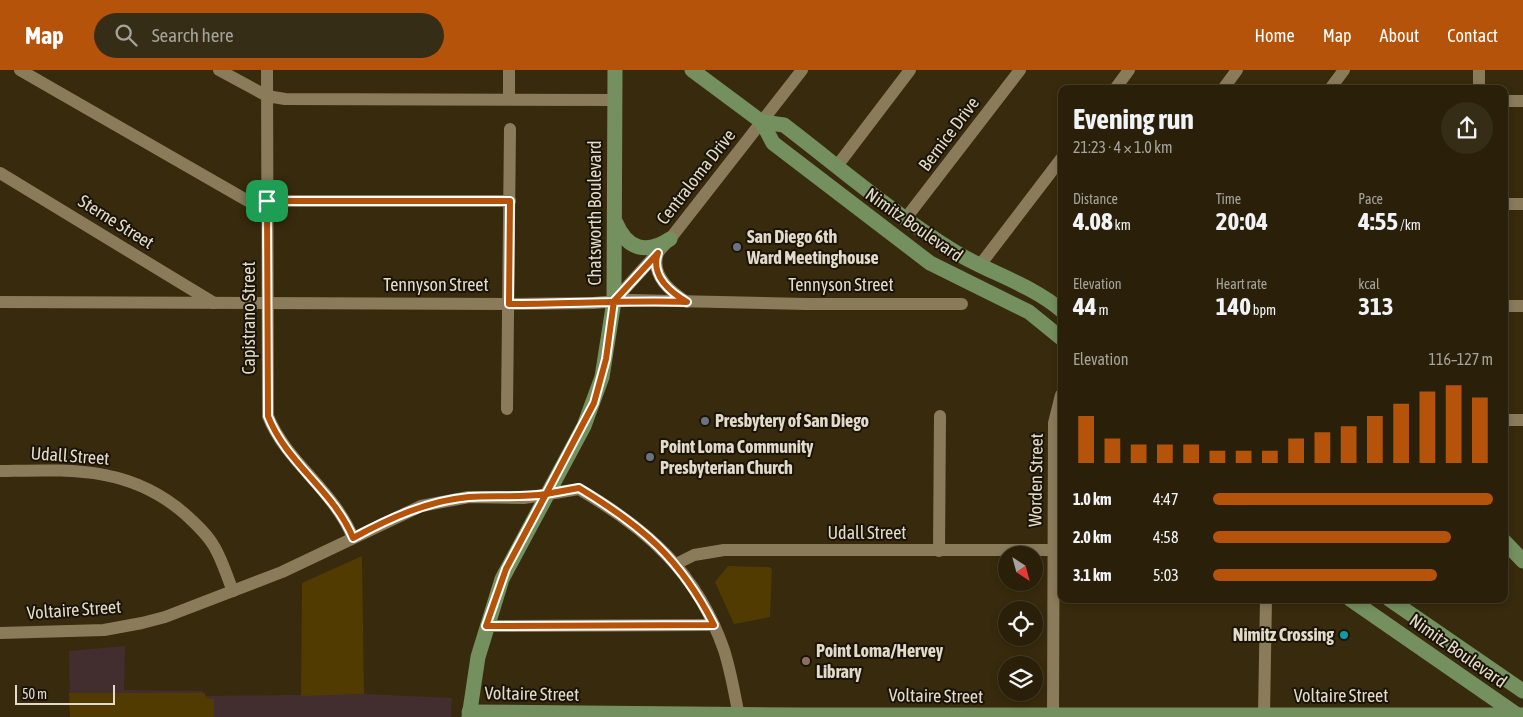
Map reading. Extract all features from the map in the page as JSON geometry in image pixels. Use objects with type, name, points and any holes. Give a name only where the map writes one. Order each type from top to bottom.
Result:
[{"type":"main road","name":"Chatsworth Boulevard","points":[[469,714],[474,672],[486,626],[506,569],[594,403],[606,359],[614,301],[615,70]]},
{"type":"main road","name":"Nimitz Boulevard","points":[[693,70],[762,122],[773,143],[914,251],[961,280],[1028,312],[1058,335]]},
{"type":"main road","name":"Nimitz Boulevard","points":[[762,122],[784,125],[906,218],[955,252],[1058,304]]},
{"type":"main road","points":[[615,220],[623,237],[635,246],[655,247],[670,239]]},
{"type":"main road","points":[[1040,320],[1058,306]]},
{"type":"main road","points":[[1508,545],[1521,557]]},
{"type":"main road","name":"Nimitz Boulevard","points":[[1356,603],[1522,716]]},
{"type":"main road","name":"Nimitz Boulevard","points":[[1395,603],[1523,691]]},
{"type":"main road","points":[[536,717],[552,713]]},
{"type":"main road","name":"Voltaire Street","points":[[469,714],[1052,716],[1264,714],[1522,716]]},
{"type":"street","points":[[20,70],[248,201],[510,201]]},
{"type":"street","points":[[219,70],[268,96],[286,99],[615,100]]},
{"type":"street","name":"Capistrano Street","points":[[267,70],[268,416],[284,444],[336,505],[353,538]]},
{"type":"street","points":[[509,70],[509,99]]},
{"type":"street","name":"Centraloma Drive","points":[[614,301],[670,239],[802,70]]},
{"type":"street","points":[[837,166],[910,70]]},
{"type":"street","name":"Bernice Drive","points":[[906,218],[1020,70]]},
{"type":"street","points":[[1118,85],[1129,70]]},
{"type":"street","points":[[1226,85],[1237,70]]},
{"type":"street","points":[[1333,85],[1344,70]]},
{"type":"street","points":[[1479,70],[1479,85]]},
{"type":"street","points":[[1508,101],[1523,101]]},
{"type":"street","points":[[507,409],[510,128]]},
{"type":"street","points":[[980,265],[1058,163]]},
{"type":"street","name":"Sterne Street","points":[[0,173],[214,303]]},
{"type":"street","points":[[1508,204],[1523,204]]},
{"type":"street","points":[[658,253],[656,267],[662,280],[674,294],[687,302]]},
{"type":"street","name":"Tennyson Street","points":[[0,302],[509,304],[614,301],[962,304]]},
{"type":"street","points":[[1508,306],[1523,306]]},
{"type":"street","name":"Worden Street","points":[[1052,716],[1057,550],[1054,423],[1058,407]]},
{"type":"street","points":[[939,550],[940,416]]},
{"type":"street","points":[[1508,420],[1523,420]]},
{"type":"street","name":"Udall Street","points":[[0,471],[79,471],[124,479],[142,486],[179,510],[210,541],[233,591]]},
{"type":"street","name":"Voltaire Street","points":[[0,633],[94,630],[122,627],[165,617],[288,569],[406,512],[432,503],[469,497],[524,498],[579,488],[634,524],[676,564],[697,592],[714,625],[730,672],[739,716]]},
{"type":"street","name":"Udall Street","points":[[676,564],[694,555],[724,550],[1057,550]]},
{"type":"street","points":[[1264,714],[1266,603]]},
{"type":"street","points":[[486,626],[714,625]]},
{"type":"shaded area","points":[[362,556],[364,694],[301,696],[302,583]]},
{"type":"shaded area","points":[[728,566],[769,567],[772,569],[770,617],[734,624],[715,582]]},
{"type":"shaded area","points":[[125,646],[124,690],[203,691],[204,696],[365,694],[452,698],[451,717],[70,717],[69,651]]},
{"type":"shaded area","points":[[69,693],[205,693],[206,698],[214,699],[214,717],[70,717]]},
{"type":"place","name":"San Diego 6th Ward Meetinghouse","points":[[737,247]]},
{"type":"place","name":"Presbytery of San Diego","points":[[705,421]]},
{"type":"place","name":"Point Loma Community Presbyterian Church","points":[[650,457]]},
{"type":"place","name":"Nimitz Crossing","points":[[1344,635]]},
{"type":"place","name":"Point Loma/Hervey Library","points":[[806,661]]},
{"type":"route","points":[[267,201],[266,408],[268,416],[277,435],[336,505],[353,538],[406,512],[432,503],[469,497],[524,498],[546,494],[506,569],[486,626],[714,625],[697,592],[676,564],[653,540],[634,524],[579,488],[546,494],[584,426],[594,403],[606,359],[614,301],[658,253],[656,267],[662,280],[668,289],[687,302],[631,300],[614,301],[591,304],[509,304],[510,201],[267,201]]}]
